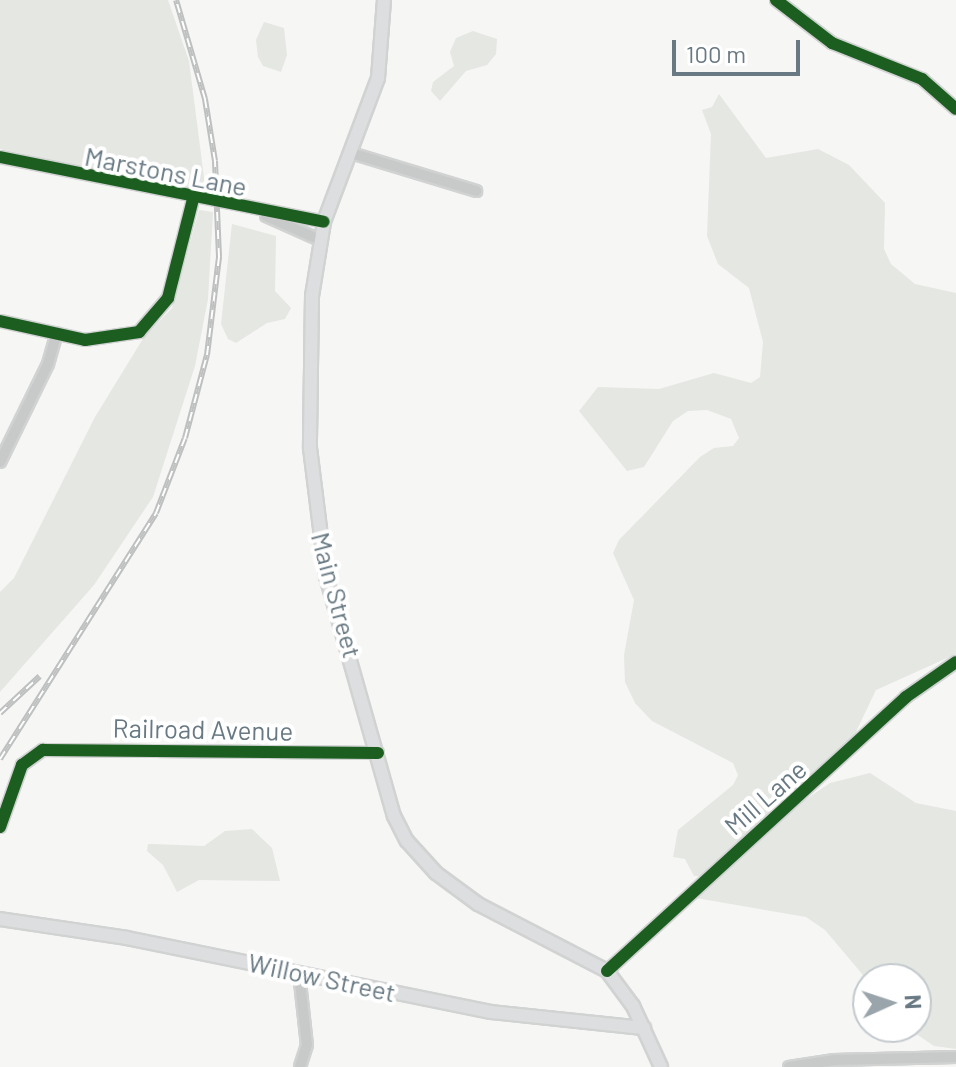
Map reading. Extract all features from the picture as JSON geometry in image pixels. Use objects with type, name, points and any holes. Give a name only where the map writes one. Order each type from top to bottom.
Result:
[{"type":"main road","name":"Main Street","points":[[384,0],[381,63],[320,240],[307,388],[318,528],[326,576],[398,825],[427,865],[485,908],[607,971],[644,1028],[661,1067]]},
{"type":"main road","name":"Willow Street","points":[[0,919],[527,1018],[644,1028]]},
{"type":"street","points":[[776,0],[832,43],[922,79],[956,109]]},
{"type":"street","points":[[351,153],[476,191]]},
{"type":"street","name":"Marstons Lane","points":[[0,157],[257,212],[324,222]]},
{"type":"street","points":[[0,321],[106,341],[127,337],[151,324],[175,278],[193,199]]},
{"type":"street","name":"Marstons Lane","points":[[257,212],[320,240]]},
{"type":"street","points":[[0,462],[48,364],[57,333]]},
{"type":"street","name":"Mill Lane","points":[[607,971],[906,697],[956,662]]},
{"type":"street","name":"Railroad Avenue","points":[[0,827],[28,758],[63,749],[378,753]]},
{"type":"street","points":[[299,973],[307,1045],[300,1067]]},
{"type":"street","points":[[789,1067],[834,1060],[956,1057]]},
{"type":"shaded area","points":[[0,0],[168,0],[189,61],[206,193],[0,149]]},
{"type":"shaded area","points":[[264,22],[284,28],[287,55],[281,72],[263,66],[258,57],[256,40]]},
{"type":"shaded area","points":[[473,31],[497,39],[496,54],[487,65],[466,71],[440,101],[431,91],[433,82],[454,66],[450,52],[456,38]]},
{"type":"shaded area","points":[[719,94],[766,158],[818,149],[849,165],[885,203],[884,249],[891,264],[915,284],[956,293],[956,654],[876,690],[852,740],[700,876],[694,876],[685,859],[673,857],[678,830],[733,785],[738,775],[733,763],[652,721],[635,703],[625,682],[624,655],[634,600],[613,553],[619,540],[700,457],[714,448],[733,446],[739,438],[731,419],[707,410],[688,411],[673,421],[644,467],[627,471],[579,411],[598,387],[659,389],[714,373],[751,383],[760,377],[763,342],[749,288],[718,264],[707,236],[711,134],[702,110],[712,107]]},
{"type":"shaded area","points":[[199,210],[213,212],[208,299],[195,366],[153,497],[94,585],[0,692],[0,592],[14,578],[95,417],[144,337],[172,308]]},
{"type":"shaded area","points":[[232,224],[276,236],[275,291],[291,308],[285,319],[267,323],[236,343],[228,339],[221,324]]},
{"type":"shaded area","points":[[870,773],[916,803],[956,811],[956,1049],[930,1043],[932,1043],[932,963],[853,963],[825,930],[806,917],[696,898],[729,862],[830,783]]},
{"type":"shaded area","points":[[252,829],[272,848],[280,881],[199,880],[177,892],[163,865],[147,851],[148,844],[204,846],[225,831]]},
{"type":"railway","points":[[0,759],[156,513],[185,438],[207,355],[219,257],[215,161],[205,99],[176,0]]},
{"type":"railway","points":[[0,713],[40,676]]},
{"type":"cycle path","points":[[776,0],[832,43],[922,79],[956,109]]},
{"type":"cycle path","points":[[0,157],[324,222]]},
{"type":"cycle path","points":[[0,321],[85,340],[139,332],[168,298],[193,199]]},
{"type":"cycle path","points":[[607,971],[906,697],[956,662]]},
{"type":"cycle path","points":[[0,827],[22,765],[43,750],[378,753]]}]
